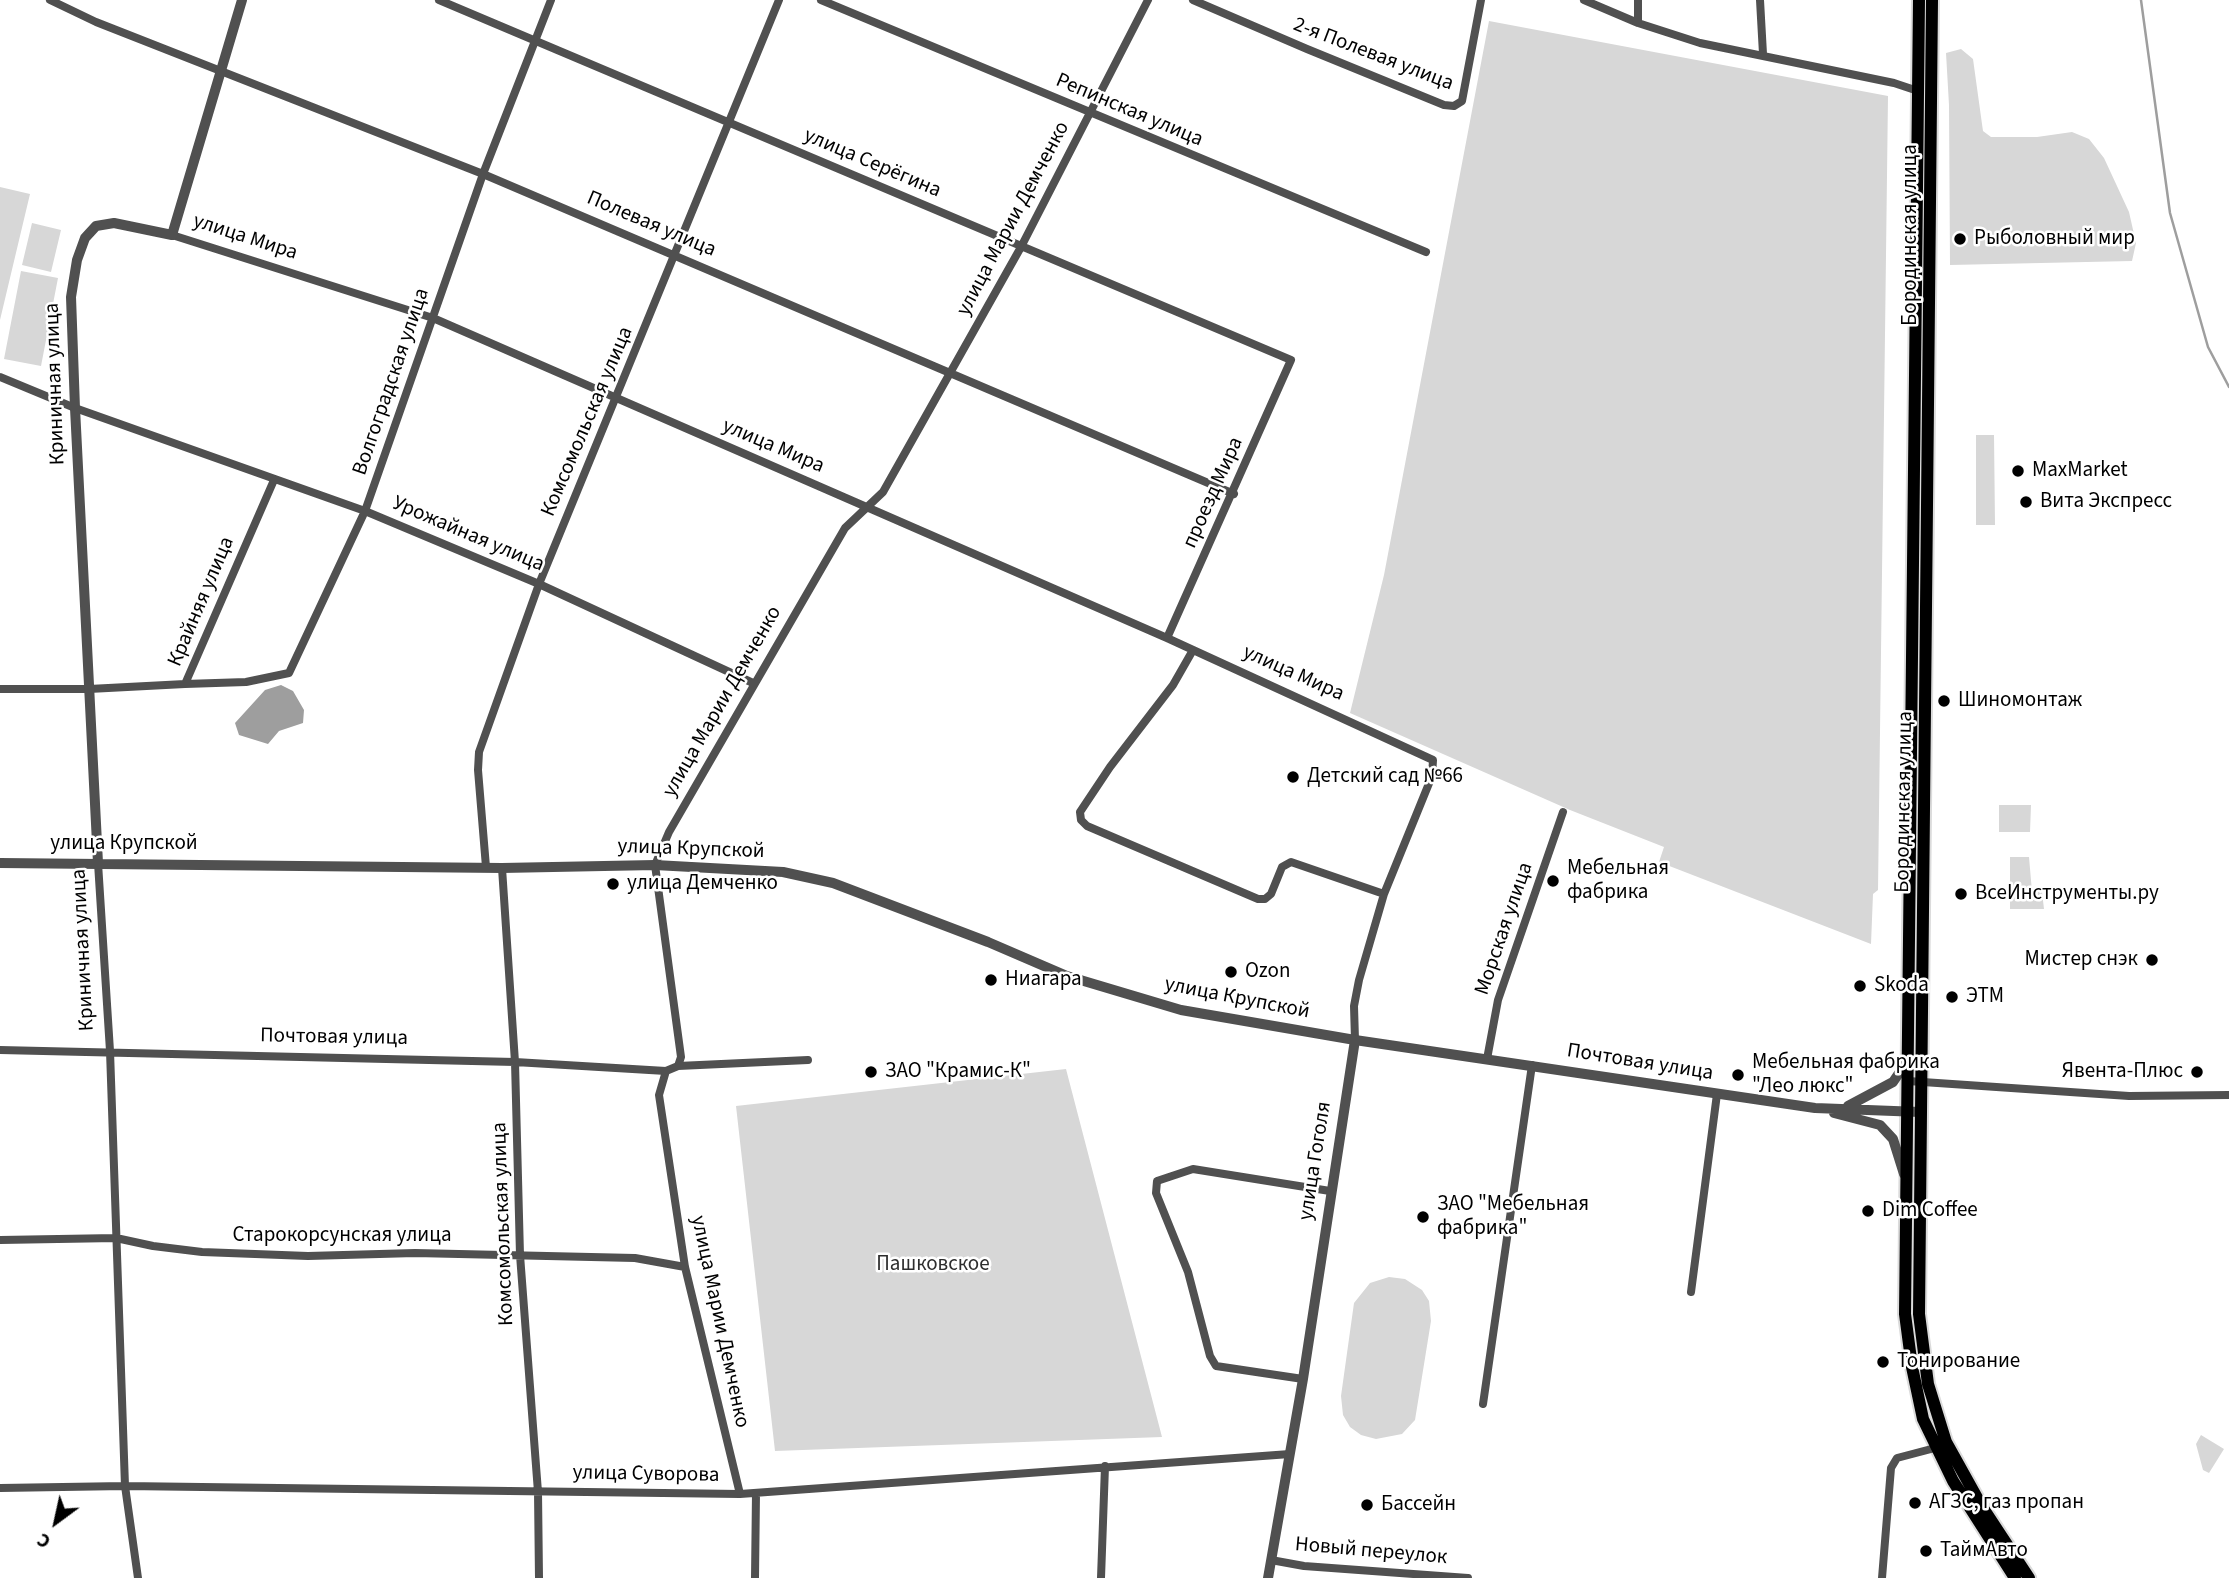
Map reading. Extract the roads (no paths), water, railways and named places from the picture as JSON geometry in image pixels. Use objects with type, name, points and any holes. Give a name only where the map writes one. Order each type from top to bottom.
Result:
[{"type":"main road","name":"Бородинская улица","points":[[1919,0],[1909,1057],[1920,1112],[1919,1314],[1928,1384],[1946,1442],[1981,1505],[2029,1578]]},
{"type":"main road","name":"Бородинская улица","points":[[1932,0],[1914,1081],[1906,1111],[1905,1314],[1916,1396],[1935,1448],[2015,1578]]},
{"type":"street","name":"Полевая улица","points":[[50,0],[96,22],[222,69],[676,254],[949,374],[1234,494]]},
{"type":"street","points":[[172,235],[242,0]]},
{"type":"street","name":"улица Серёгина","points":[[439,0],[1291,360]]},
{"type":"street","name":"Волгоградская улица","points":[[186,684],[246,682],[289,673],[365,511],[483,174],[551,0]]},
{"type":"street","name":"Комсомольская улица","points":[[486,867],[477,761],[539,584],[779,0]]},
{"type":"street","name":"Репинская улица","points":[[821,0],[1426,252]]},
{"type":"street","name":"улица Марии Демченко","points":[[655,865],[669,832],[753,683],[845,528],[883,492],[1021,247],[1148,0]]},
{"type":"street","name":"2-я Полевая улица","points":[[1193,0],[1444,105],[1454,106],[1462,102],[1481,0]]},
{"type":"street","points":[[1584,0],[1638,23],[1700,43],[1763,54],[1918,91]]},
{"type":"street","points":[[1638,0],[1638,23]]},
{"type":"street","points":[[1760,0],[1763,54]]},
{"type":"street","name":"улица Мира","points":[[85,237],[96,226],[114,223],[172,235],[433,318],[1167,638],[1433,760]]},
{"type":"street","name":"Криничная улица","points":[[85,237],[77,260],[71,297],[75,408],[110,1051],[125,1486],[138,1578]]},
{"type":"street","name":"проезд Мира","points":[[1167,638],[1234,494],[1291,360]]},
{"type":"street","name":"Урожайная улица","points":[[0,390],[3,378],[75,408],[365,511],[539,584],[753,683]]},
{"type":"street","name":"Крайняя улица","points":[[0,689],[89,689],[186,684],[274,480]]},
{"type":"street","points":[[1193,650],[1174,685],[1110,767],[1080,812],[1081,820],[1087,826],[1258,899],[1265,899],[1271,894],[1282,867],[1291,862],[1384,894]]},
{"type":"street","name":"улица Гоголя","points":[[1268,1578],[1303,1379],[1355,1040],[1354,1006],[1359,980],[1384,894],[1432,776],[1433,760]]},
{"type":"street","name":"Морская улица","points":[[1487,1059],[1498,1000],[1563,812]]},
{"type":"street","name":"улица Крупской","points":[[0,863],[502,868],[655,865],[783,872],[832,883],[988,942],[1067,976],[1141,999],[1355,1040]]},
{"type":"street","points":[[655,865],[681,1057],[678,1066]]},
{"type":"street","name":"Комсомольская улица","points":[[502,868],[515,1062],[520,1255],[538,1492],[539,1578]]},
{"type":"street","name":"Почтовая улица","points":[[1355,1040],[1815,1108],[1920,1112]]},
{"type":"street","name":"Почтовая улица","points":[[0,1050],[515,1062],[666,1071]]},
{"type":"street","points":[[1844,1108],[1893,1082],[1909,1057]]},
{"type":"street","points":[[666,1071],[678,1066],[808,1060]]},
{"type":"street","points":[[1483,1404],[1532,1065]]},
{"type":"street","name":"улица Марии Демченко","points":[[666,1071],[659,1096],[685,1267],[740,1494]]},
{"type":"street","points":[[1914,1081],[2129,1096],[2229,1096]]},
{"type":"street","points":[[1691,1292],[1717,1094]]},
{"type":"street","points":[[1815,1108],[1881,1125],[1894,1139],[1905,1177]]},
{"type":"street","points":[[1303,1379],[1216,1366],[1210,1356],[1188,1272],[1156,1193],[1157,1181],[1193,1169],[1330,1191]]},
{"type":"street","name":"Старокорсунская улица","points":[[0,1240],[117,1238],[202,1252],[308,1256],[415,1253],[635,1258],[685,1267]]},
{"type":"street","points":[[1882,1578],[1891,1468],[1897,1458],[1935,1448]]},
{"type":"street","name":"улица Суворова","points":[[0,1488],[125,1486],[740,1494],[1290,1454]]},
{"type":"street","points":[[1101,1578],[1105,1466]]},
{"type":"street","points":[[755,1578],[756,1493]]},
{"type":"street","name":"Новый переулок","points":[[1271,1560],[1304,1566],[1468,1578]]},
{"type":"waterway","points":[[2141,0],[2170,213],[2208,347],[2229,387]]},
{"type":"place","name":"Рыболовный мир","points":[[1960,239]]},
{"type":"place","name":"MaxMarket","points":[[2018,471]]},
{"type":"place","name":"Вита Экспресс","points":[[2026,502]]},
{"type":"place","name":"Шиномонтаж","points":[[1944,701]]},
{"type":"place","name":"Детский сад №66","points":[[1293,777]]},
{"type":"place","name":"Мебельная фабрика","points":[[1553,881]]},
{"type":"place","name":"улица Демченко","points":[[613,884]]},
{"type":"place","name":"ВсеИнструменты.ру","points":[[1961,894]]},
{"type":"place","name":"Мистер снэк","points":[[2152,960]]},
{"type":"place","name":"Ozon","points":[[1231,972]]},
{"type":"place","name":"Ниагара","points":[[991,980]]},
{"type":"place","name":"Skoda","points":[[1860,986]]},
{"type":"place","name":"ЭТМ","points":[[1952,997]]},
{"type":"place","name":"ЗАО \"Крамис-К\"","points":[[871,1072]]},
{"type":"place","name":"Явента-Плюс","points":[[2197,1072]]},
{"type":"place","name":"Мебельная фабрика \"Лео люкс\"","points":[[1738,1075]]},
{"type":"place","name":"Dim Coffee","points":[[1868,1211]]},
{"type":"place","name":"ЗАО \"Мебельная фабрика\"","points":[[1423,1217]]},
{"type":"place","name":"Тонирование","points":[[1883,1362]]},
{"type":"place","name":"АГЗС, газ пропан","points":[[1915,1503]]},
{"type":"place","name":"Бассейн","points":[[1367,1505]]},
{"type":"place","name":"ТаймАвто","points":[[1926,1551]]},
{"type":"park label","name":"Пашковское","points":[[933,1265]]}]
